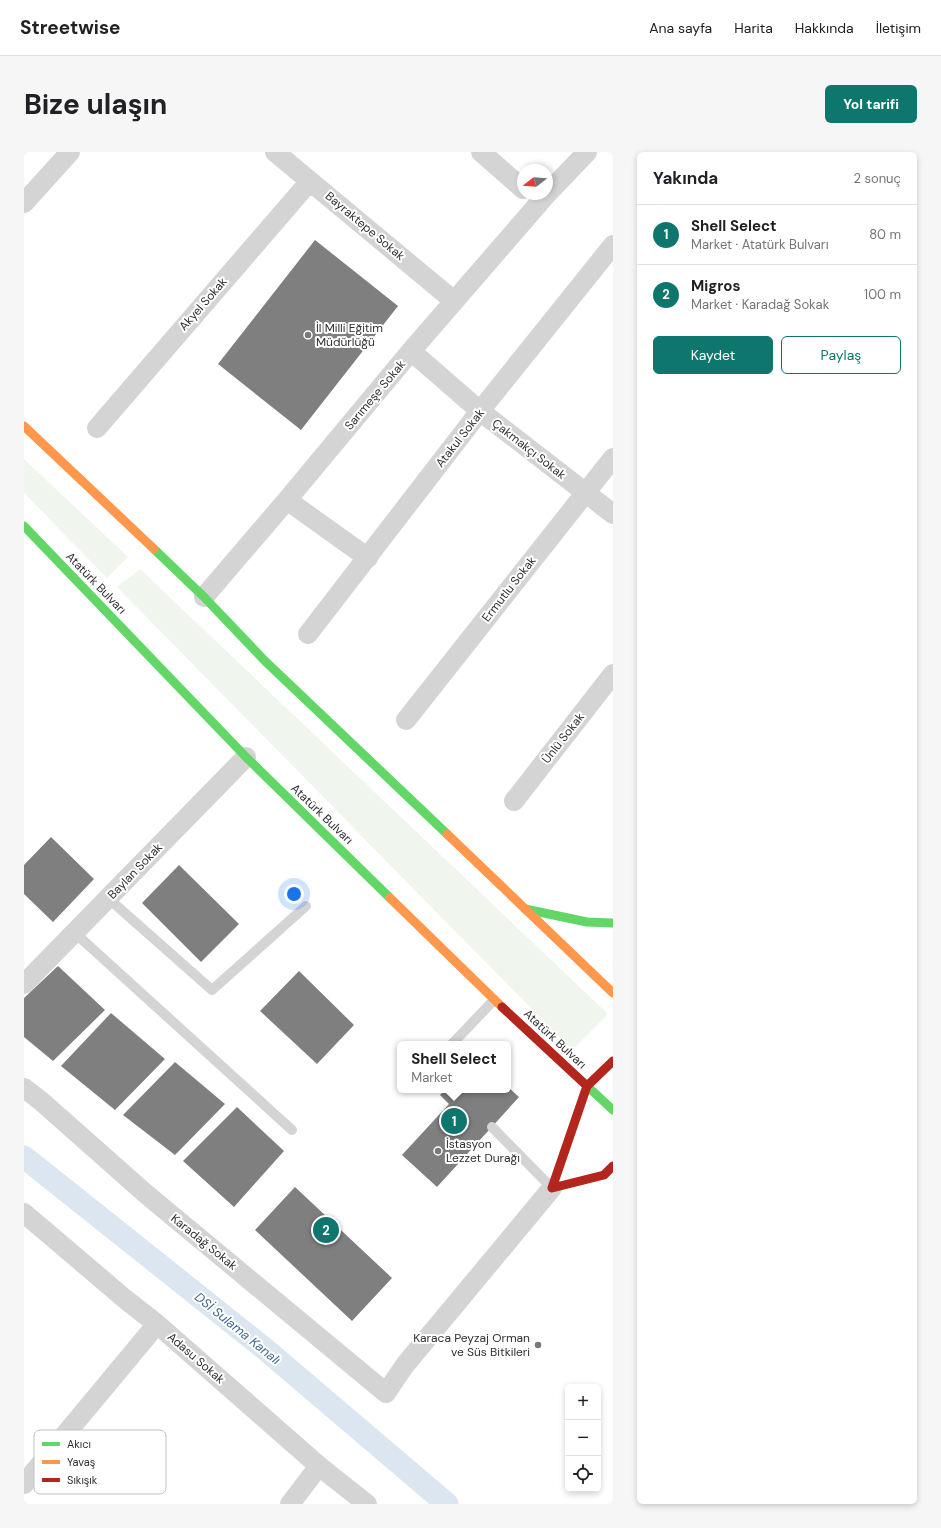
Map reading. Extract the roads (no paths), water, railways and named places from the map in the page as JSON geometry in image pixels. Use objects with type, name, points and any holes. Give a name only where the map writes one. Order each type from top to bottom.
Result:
[{"type":"main road","points":[[24,426],[204,597],[265,661],[613,993]]},
{"type":"main road","name":"Atatürk Bulvarı","points":[[24,526],[246,757],[494,1000],[613,1110]]},
{"type":"main road","points":[[524,909],[587,922],[613,923]]},
{"type":"main road","points":[[552,1188],[587,1086],[613,1061]]},
{"type":"main road","points":[[552,1188],[604,1175],[613,1166]]},
{"type":"street","points":[[24,203],[70,152]]},
{"type":"street","name":"Bayraktepe Sokak","points":[[275,152],[454,301]]},
{"type":"street","points":[[481,152],[517,184]]},
{"type":"street","name":"Sarımeşe Sokak","points":[[553,184],[587,152]]},
{"type":"street","name":"Akyel Sokak","points":[[97,428],[310,181]]},
{"type":"street","name":"Sarımeşe Sokak","points":[[204,597],[454,301],[537,200]]},
{"type":"street","name":"Atakul Sokak","points":[[308,634],[480,411],[613,245]]},
{"type":"street","name":"Çakmakçı Sokak","points":[[411,352],[480,411],[613,514]]},
{"type":"street","name":"Ermutlu Sokak","points":[[406,720],[613,458]]},
{"type":"street","points":[[287,500],[368,558]]},
{"type":"street","name":"Ünlü Sokak","points":[[514,801],[613,674]]},
{"type":"street","name":"Baylan Sokak","points":[[24,984],[109,899],[246,757]]},
{"type":"street","name":"Karadağ Sokak","points":[[24,1088],[41,1101],[146,1194],[386,1393],[405,1365],[552,1188]]},
{"type":"street","name":"Adasu Sokak","points":[[24,1213],[125,1299],[157,1324],[320,1466],[367,1504]]},
{"type":"street","points":[[69,1430],[157,1324]]},
{"type":"street","points":[[290,1504],[320,1466]]},
{"type":"street","points":[[24,1484],[34,1472]]},
{"type":"lane","points":[[109,899],[212,990],[306,906]]},
{"type":"lane","points":[[75,933],[292,1130]]},
{"type":"lane","points":[[455,1041],[494,1000]]},
{"type":"lane","points":[[492,1127],[552,1188]]},
{"type":"waterway","name":"DSİ Sulama Kanalı","points":[[24,1157],[265,1349],[447,1504]]},
{"type":"place","name":"İl Milli Eğitim Müdürlüğü","points":[[308,335]]},
{"type":"place","name":"Shell Select","points":[[454,1121]]},
{"type":"place","name":"İstasyon Lezzet Durağı","points":[[438,1151]]},
{"type":"place","name":"Migros","points":[[326,1230]]},
{"type":"place","name":"Karaca Peyzaj Orman ve Süs Bitkileri","points":[[538,1345]]}]
